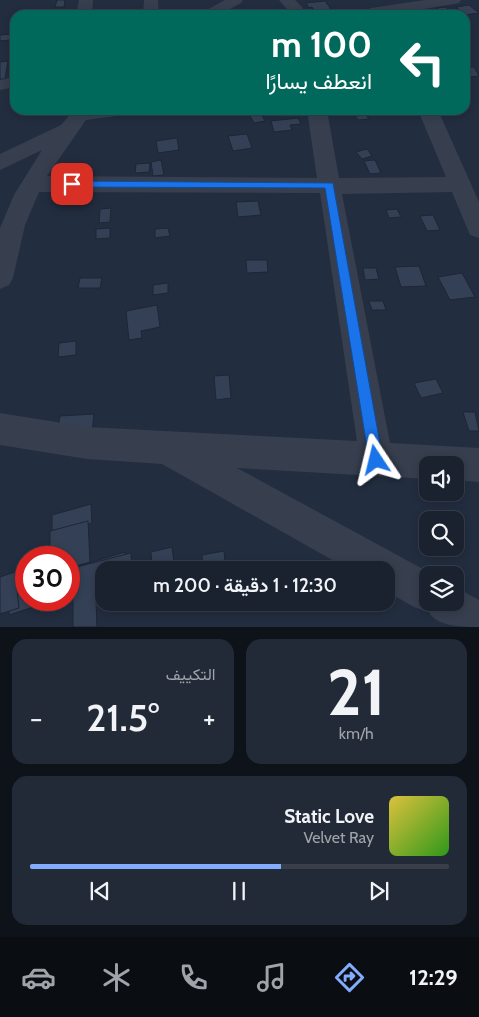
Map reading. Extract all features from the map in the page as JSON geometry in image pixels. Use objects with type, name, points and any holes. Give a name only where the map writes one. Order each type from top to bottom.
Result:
[{"type":"street","points":[[217,10],[236,0]]},
{"type":"street","points":[[286,0],[295,10]]},
{"type":"street","points":[[373,10],[407,3],[454,0]]},
{"type":"street","points":[[0,163],[77,118],[95,115]]},
{"type":"street","points":[[318,115],[376,460]]},
{"type":"street","points":[[430,115],[479,228]]},
{"type":"street","points":[[0,278],[14,224],[33,184],[77,118]]},
{"type":"street","points":[[33,184],[460,184]]},
{"type":"street","points":[[0,429],[87,443],[479,466]]},
{"type":"street","points":[[168,449],[419,588]]},
{"type":"street","points":[[460,611],[479,622]]},
{"type":"building","points":[[57,0],[65,0],[64,7],[55,7]]},
{"type":"building","points":[[325,1],[331,9],[314,10],[312,7],[309,8],[306,3]]},
{"type":"building","points":[[469,5],[479,13],[470,14],[470,10],[459,10],[456,7]]},
{"type":"building","points":[[445,7],[450,10],[439,10],[437,8]]},
{"type":"building","points":[[10,34],[10,40],[0,41],[0,35]]},
{"type":"building","points":[[8,61],[5,79],[0,79],[0,62]]},
{"type":"building","points":[[470,67],[474,67],[479,76],[470,77]]},
{"type":"building","points":[[250,115],[262,115],[265,121],[254,123]]},
{"type":"building","points":[[366,115],[369,119],[358,120],[355,116]]},
{"type":"building","points":[[298,118],[301,124],[290,125],[292,130],[274,132],[271,121]]},
{"type":"building","points":[[247,134],[252,148],[233,151],[228,136]]},
{"type":"building","points":[[177,138],[179,150],[158,153],[156,141]]},
{"type":"building","points":[[367,149],[372,156],[362,159],[356,152]]},
{"type":"building","points":[[161,160],[164,175],[153,176],[151,162]]},
{"type":"building","points":[[375,160],[381,173],[370,174],[364,161]]},
{"type":"building","points":[[150,163],[149,172],[135,173],[136,164]]},
{"type":"building","points":[[258,201],[261,215],[238,217],[236,202]]},
{"type":"building","points":[[111,208],[110,222],[99,223],[100,209]]},
{"type":"building","points":[[397,209],[401,217],[389,218],[386,210]]},
{"type":"building","points":[[433,215],[440,230],[427,231],[420,216]]},
{"type":"building","points":[[110,228],[110,238],[96,239],[96,229]]},
{"type":"building","points":[[168,228],[170,236],[155,238],[155,229]]},
{"type":"building","points":[[246,260],[267,260],[268,272],[247,273]]},
{"type":"building","points":[[419,266],[426,286],[401,287],[395,267]]},
{"type":"building","points":[[363,268],[376,268],[379,279],[365,280]]},
{"type":"building","points":[[462,273],[475,297],[450,300],[438,277]]},
{"type":"building","points":[[80,278],[102,278],[100,288],[78,288]]},
{"type":"building","points":[[168,283],[168,293],[153,295],[153,285]]},
{"type":"building","points":[[369,301],[383,301],[386,310],[372,310]]},
{"type":"building","points":[[157,305],[160,327],[141,331],[142,338],[129,340],[126,311]]},
{"type":"building","points":[[76,341],[76,355],[58,357],[59,343]]},
{"type":"building","points":[[229,375],[231,398],[216,400],[214,376]]},
{"type":"building","points":[[436,379],[443,393],[421,398],[414,383]]},
{"type":"building","points":[[463,412],[475,412],[479,431],[469,431]]},
{"type":"building","points":[[94,414],[91,441],[55,444],[60,416]]},
{"type":"building","points":[[91,504],[92,523],[52,535],[52,515]]},
{"type":"building","points":[[88,521],[90,562],[80,565],[80,546],[50,546],[50,531]]},
{"type":"building","points":[[172,547],[174,561],[152,561],[151,552]]},
{"type":"building","points":[[224,551],[225,561],[202,561],[202,555]]},
{"type":"building","points":[[125,552],[124,561],[95,561]]},
{"type":"building","points":[[131,553],[131,561],[100,561]]},
{"type":"building","points":[[95,561],[95,608],[77,614],[77,611],[80,611],[80,566]]},
{"type":"building","points":[[95,562],[95,611],[97,627],[73,627],[73,611],[80,611],[80,566]]},
{"type":"building","points":[[15,572],[15,609],[0,614],[0,577]]},
{"type":"building","points":[[15,575],[15,611],[21,611],[9,615],[9,577]]},
{"type":"route","points":[[72,184],[330,185],[376,460]]}]
